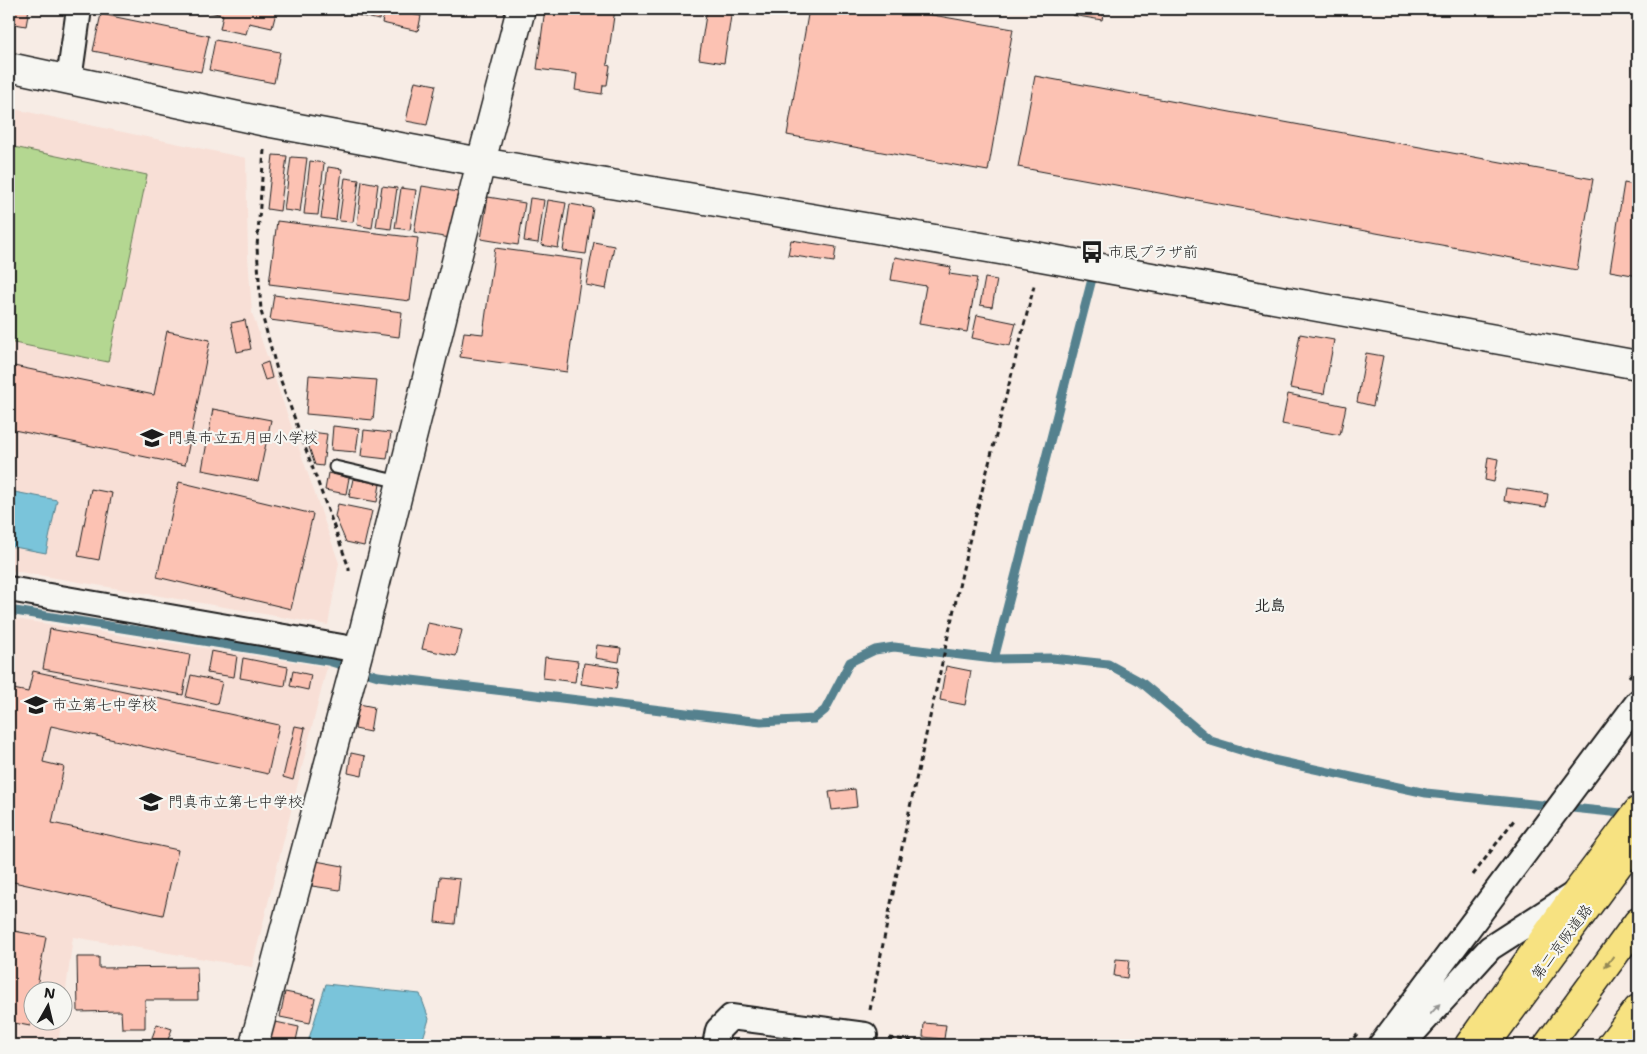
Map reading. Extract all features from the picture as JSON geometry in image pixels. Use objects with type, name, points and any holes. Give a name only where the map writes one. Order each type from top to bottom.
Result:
[{"type":"highway","points":[[1468,1045],[1577,892],[1633,827]]},
{"type":"highway","name":"第二京阪道路","points":[[1485,1045],[1633,827]]},
{"type":"highway","points":[[1548,1045],[1638,922]]},
{"type":"highway","points":[[1611,1045],[1638,1009]]},
{"type":"street","points":[[69,80],[80,9]]},
{"type":"street","points":[[254,1045],[359,650],[481,162],[522,9]]},
{"type":"street","points":[[9,68],[266,122],[481,162],[1041,257],[1638,365]]},
{"type":"street","points":[[9,589],[359,650]]},
{"type":"street","points":[[1380,1045],[1638,702]]},
{"type":"street","points":[[1402,1045],[1490,948],[1577,892]]},
{"type":"street","points":[[715,1045],[718,1030],[731,1017],[865,1035]]},
{"type":"lane","points":[[335,467],[400,482]]},
{"type":"path","points":[[266,122],[258,247],[261,311],[277,370],[349,568],[347,578]]},
{"type":"path","points":[[948,1045],[865,1035],[910,808],[968,546],[1041,257]]},
{"type":"shaded area","name":"門真市立五月田小学校","points":[[9,108],[246,158],[248,256],[252,313],[339,563],[328,625],[9,570]]},
{"type":"shaded area","name":"門真市立第七中学校","points":[[9,618],[327,667],[252,967],[73,937],[67,982],[22,982],[22,1032],[60,1032],[58,1045],[9,1045]]},
{"type":"green space","points":[[9,146],[147,175],[108,362],[9,342]]},
{"type":"water","points":[[9,491],[57,500],[46,553],[9,546]]},
{"type":"water","points":[[326,984],[420,994],[429,1019],[421,1045],[307,1045]]},
{"type":"building","points":[[9,9],[29,9],[26,26],[9,23]]},
{"type":"building","points":[[197,9],[277,9],[272,28],[249,23],[246,34],[220,29],[223,15]]},
{"type":"building","points":[[358,9],[381,9],[379,20],[357,15]]},
{"type":"building","points":[[385,9],[421,16],[418,31],[382,23]]},
{"type":"building","points":[[405,9],[423,9],[422,13]]},
{"type":"building","points":[[545,9],[615,9],[607,65],[610,66],[607,85],[603,85],[602,94],[575,90],[577,74],[537,69]]},
{"type":"building","points":[[707,9],[732,9],[724,63],[699,59]]},
{"type":"building","points":[[809,9],[898,9],[1013,29],[988,171],[787,135]]},
{"type":"building","points":[[1073,9],[1104,9],[1102,20],[1072,15]]},
{"type":"building","points":[[101,14],[209,36],[201,72],[93,51]]},
{"type":"building","points":[[215,40],[280,52],[274,83],[209,70]]},
{"type":"building","points":[[1035,76],[1593,179],[1577,270],[1018,167]]},
{"type":"building","points":[[415,81],[436,85],[427,125],[406,121]]},
{"type":"building","points":[[273,155],[287,156],[280,211],[267,209]]},
{"type":"building","points":[[291,157],[307,158],[300,212],[284,210]]},
{"type":"building","points":[[310,161],[324,163],[318,215],[304,214]]},
{"type":"building","points":[[328,167],[342,169],[336,220],[321,218]]},
{"type":"building","points":[[345,178],[359,180],[353,222],[339,221]]},
{"type":"building","points":[[362,181],[378,184],[372,228],[357,225]]},
{"type":"building","points":[[1624,183],[1638,186],[1638,276],[1610,271]]},
{"type":"building","points":[[382,186],[397,188],[391,229],[376,227]]},
{"type":"building","points":[[422,186],[458,192],[450,238],[414,232]]},
{"type":"building","points":[[401,188],[416,190],[410,230],[395,228]]},
{"type":"building","points":[[488,197],[525,203],[518,245],[481,239]]},
{"type":"building","points":[[530,198],[544,200],[538,243],[524,241]]},
{"type":"building","points":[[548,200],[566,203],[558,248],[541,245]]},
{"type":"building","points":[[570,204],[593,208],[586,254],[563,251]]},
{"type":"building","points":[[277,221],[418,238],[410,301],[269,284]]},
{"type":"building","points":[[791,240],[836,247],[834,262],[788,255]]},
{"type":"building","points":[[594,242],[614,246],[606,289],[586,285]]},
{"type":"building","points":[[495,248],[583,260],[567,372],[460,357],[464,332],[483,334]]},
{"type":"building","points":[[895,257],[951,267],[949,274],[977,278],[967,332],[919,324],[926,286],[891,280]]},
{"type":"building","points":[[985,278],[997,280],[992,307],[980,305]]},
{"type":"building","points":[[274,295],[402,312],[399,337],[270,320]]},
{"type":"building","points":[[977,315],[1016,323],[1010,346],[972,338]]},
{"type":"building","points":[[245,320],[251,349],[237,352],[231,323]]},
{"type":"building","points":[[167,331],[210,340],[185,465],[9,429],[9,365],[154,395]]},
{"type":"building","points":[[1300,334],[1334,340],[1324,394],[1290,388]]},
{"type":"building","points":[[1366,353],[1383,356],[1373,406],[1357,402]]},
{"type":"building","points":[[268,362],[272,378],[265,380],[260,365]]},
{"type":"building","points":[[309,375],[377,380],[373,420],[306,414]]},
{"type":"building","points":[[1288,394],[1346,406],[1340,435],[1282,424]]},
{"type":"building","points":[[213,409],[271,420],[258,481],[202,470]]},
{"type":"building","points":[[333,426],[359,429],[356,452],[331,450]]},
{"type":"building","points":[[364,430],[391,433],[387,459],[361,456]]},
{"type":"building","points":[[311,432],[327,434],[323,466],[315,465],[309,447]]},
{"type":"building","points":[[1488,457],[1498,459],[1494,482],[1485,480]]},
{"type":"building","points":[[328,473],[349,478],[346,494],[325,490]]},
{"type":"building","points":[[353,479],[380,484],[377,502],[349,497]]},
{"type":"building","points":[[179,482],[313,514],[291,609],[157,577]]},
{"type":"building","points":[[1506,488],[1548,494],[1546,507],[1504,501]]},
{"type":"building","points":[[91,489],[112,493],[99,560],[78,556]]},
{"type":"building","points":[[338,504],[372,511],[364,546],[346,542],[335,516]]},
{"type":"building","points":[[428,623],[462,630],[456,656],[422,649]]},
{"type":"building","points":[[50,629],[190,655],[183,695],[43,669]]},
{"type":"building","points":[[597,645],[621,648],[619,662],[595,658]]},
{"type":"building","points":[[211,651],[237,656],[234,677],[207,673]]},
{"type":"building","points":[[545,657],[578,661],[575,682],[543,678]]},
{"type":"building","points":[[243,658],[288,667],[285,686],[240,678]]},
{"type":"building","points":[[584,663],[619,668],[616,689],[581,684]]},
{"type":"building","points":[[946,666],[971,671],[965,705],[940,700]]},
{"type":"building","points":[[33,671],[279,725],[268,774],[51,726],[43,762],[64,767],[52,823],[178,850],[163,915],[9,881],[9,709],[13,689],[28,692]]},
{"type":"building","points":[[293,671],[311,675],[308,690],[290,686]]},
{"type":"building","points":[[191,675],[222,682],[217,704],[186,697]]},
{"type":"building","points":[[359,704],[374,707],[370,732],[355,729]]},
{"type":"building","points":[[295,726],[305,728],[293,780],[283,777]]},
{"type":"building","points":[[351,753],[365,756],[362,776],[348,773]]},
{"type":"building","points":[[855,789],[857,807],[832,810],[829,792]]},
{"type":"building","points":[[316,861],[343,866],[340,890],[312,886]]},
{"type":"building","points":[[440,877],[460,879],[455,924],[435,922]]},
{"type":"building","points":[[9,930],[46,937],[38,982],[22,982],[22,1024],[9,1022]]},
{"type":"building","points":[[77,957],[99,957],[99,968],[197,967],[198,1000],[145,1000],[145,1028],[122,1028],[121,1011],[78,1012]]},
{"type":"building","points":[[1116,959],[1129,960],[1127,978],[1114,976]]},
{"type":"building","points":[[285,992],[315,998],[310,1023],[280,1017]]},
{"type":"building","points":[[271,1021],[299,1027],[295,1045],[267,1043]]},
{"type":"building","points":[[924,1023],[946,1025],[944,1039],[923,1037]]},
{"type":"building","points":[[157,1024],[172,1029],[166,1045],[150,1043]]},
{"type":"waterway","points":[[994,659],[1093,275]]},
{"type":"waterway","points":[[9,610],[328,661],[378,676],[761,722],[814,719],[825,710],[850,662],[875,650],[894,647],[994,659],[1052,658],[1108,664],[1141,682],[1211,741],[1273,760],[1426,793],[1631,814]]},
{"type":"place","name":"市民プラザ前","points":[[1092,252]]},
{"type":"place","name":"門真市立五月田小学校","points":[[152,438]]},
{"type":"place","name":"市立第七中学校","points":[[36,705]]},
{"type":"place","name":"門真市立第七中学校","points":[[151,802]]},
{"type":"district","name":"北島","points":[[1270,605]]}]
